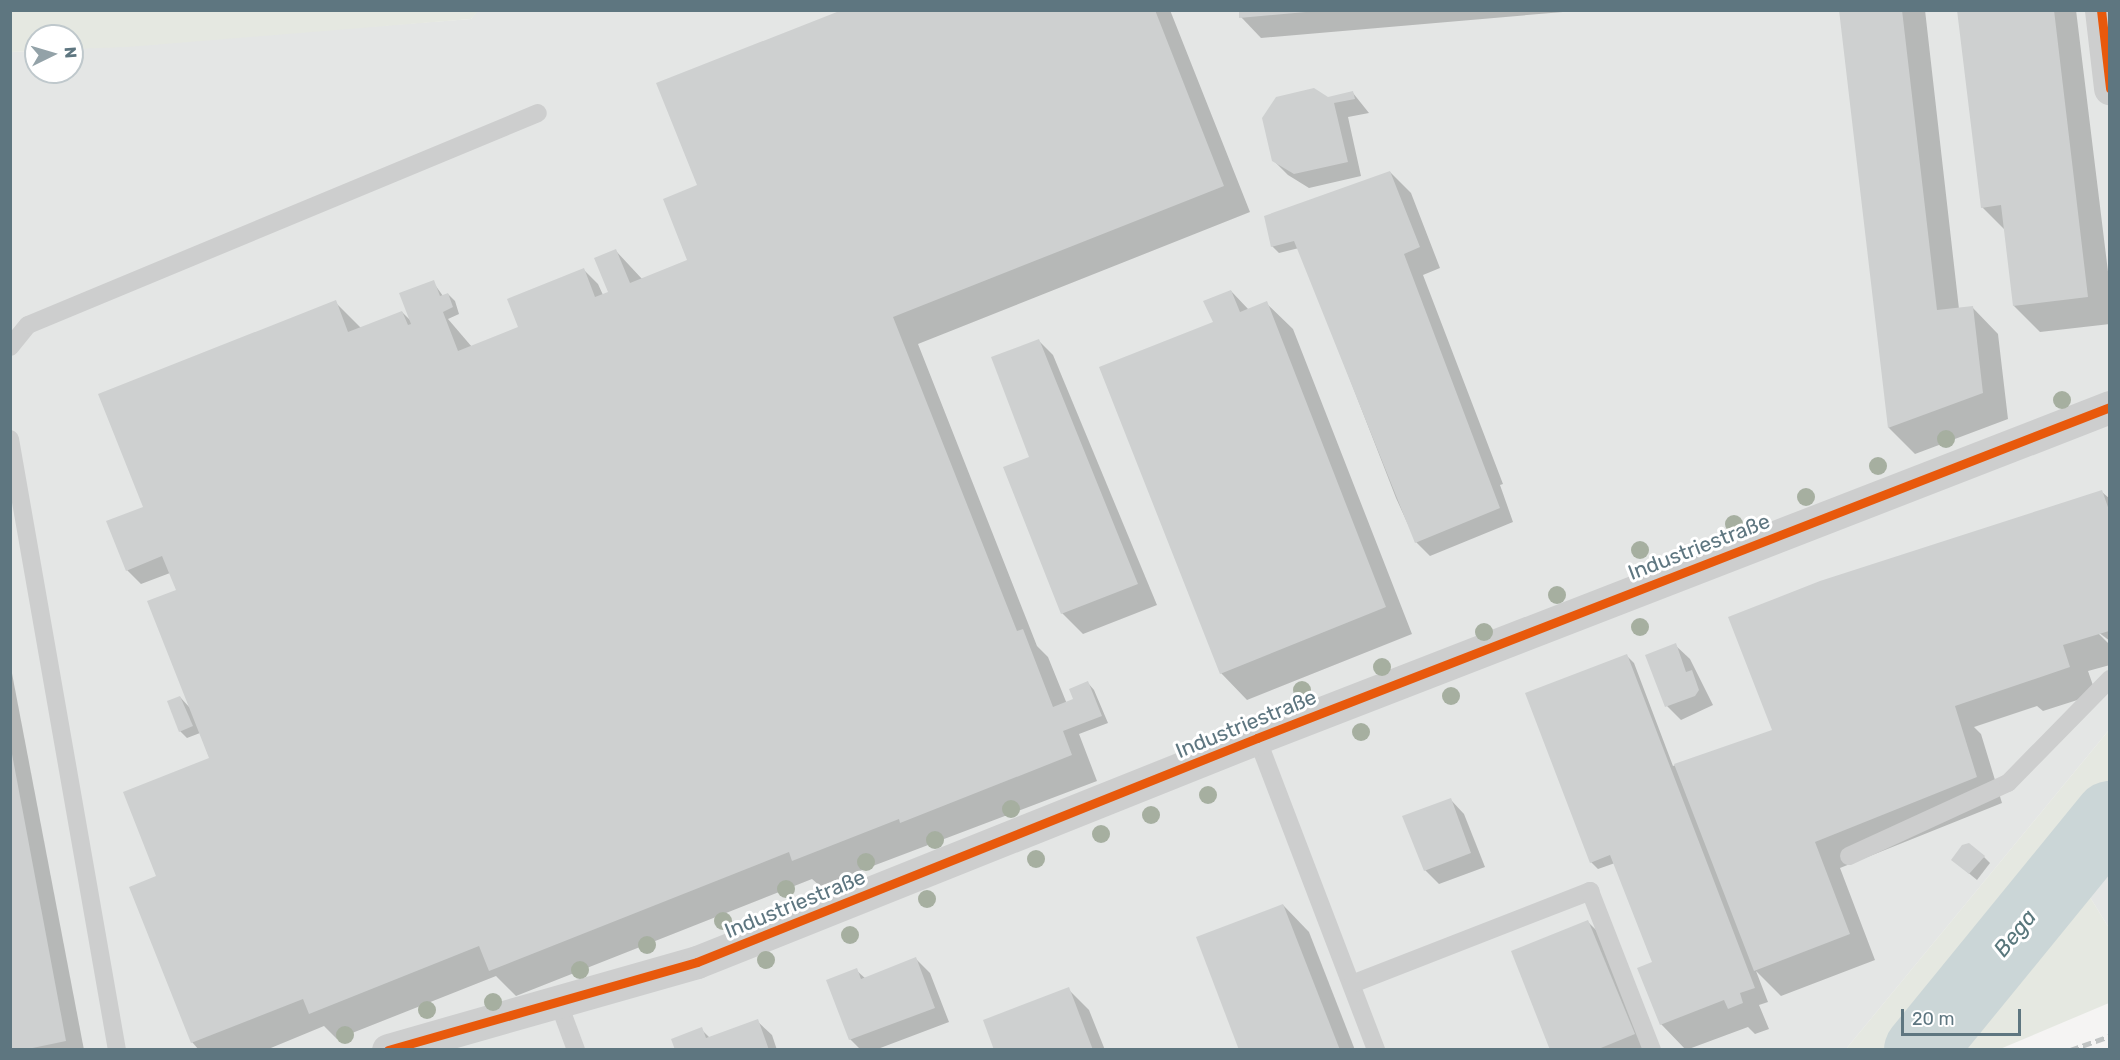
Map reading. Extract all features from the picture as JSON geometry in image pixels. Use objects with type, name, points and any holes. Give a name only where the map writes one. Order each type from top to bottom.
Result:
[{"type":"street","points":[[2101,10],[2109,88]]},
{"type":"street","name":"Industriestraße","points":[[388,1050],[559,1004],[697,962],[1257,738],[2109,407]]},
{"type":"lane","points":[[10,347],[28,325],[538,113]]},
{"type":"lane","points":[[10,439],[117,1050]]},
{"type":"lane","points":[[1849,856],[2008,783],[2109,679]]},
{"type":"lane","points":[[1257,738],[1376,1050]]},
{"type":"lane","points":[[1352,984],[1590,891],[1652,1050]]},
{"type":"lane","points":[[559,1004],[576,1050]]},
{"type":"shaded area","points":[[11,10],[478,11],[471,19],[84,49],[84,24],[24,24],[24,51],[11,52]]},
{"type":"shaded area","points":[[478,10],[2109,11],[2109,730],[1846,1049],[11,1049],[10,52],[24,51],[24,84],[84,84],[84,48],[471,19]]},
{"type":"shaded area","points":[[2109,730],[2109,868],[2088,894],[2109,928],[2109,1003],[2000,1049],[1846,1049]]},
{"type":"shaded area","points":[[2109,868],[2109,928],[2088,894]]},
{"type":"building","points":[[842,10],[1155,10],[1224,186],[893,317],[1017,631],[1023,629],[1053,707],[1073,699],[1069,689],[1088,681],[1102,716],[1063,731],[1072,755],[900,823],[899,819],[792,861],[789,852],[489,971],[479,946],[309,1014],[303,999],[191,1043],[129,887],[156,876],[123,792],[209,758],[147,601],[176,590],[162,556],[126,571],[106,521],[143,507],[98,394],[336,300],[348,332],[402,311],[408,325],[411,324],[399,293],[434,280],[440,296],[448,293],[453,307],[443,312],[458,351],[518,327],[507,299],[584,268],[595,297],[608,292],[594,258],[616,249],[630,283],[687,260],[663,199],[697,185],[656,83]]},
{"type":"building","points":[[1239,10],[1306,10],[1306,12],[1239,18]]},
{"type":"building","points":[[1839,10],[1902,10],[1937,310],[1973,306],[1983,393],[1888,428]]},
{"type":"building","points":[[1957,10],[2054,10],[2088,297],[2013,306],[2001,205],[1981,208]]},
{"type":"building","points":[[1314,88],[1328,97],[1353,91],[1355,99],[1334,103],[1348,162],[1294,174],[1272,161],[1262,118],[1276,97]]},
{"type":"building","points":[[1390,171],[1420,247],[1404,254],[1500,508],[1415,543],[1294,241],[1271,247],[1264,216]]},
{"type":"building","points":[[1231,290],[1240,312],[1267,301],[1386,607],[1220,674],[1099,367],[1213,322],[1203,301]]},
{"type":"building","points":[[1039,339],[1138,584],[1061,614],[1003,467],[1029,457],[991,357]]},
{"type":"building","points":[[2102,490],[2109,510],[2109,631],[2063,645],[2070,667],[1955,706],[1977,777],[1815,842],[1850,934],[1754,971],[1674,764],[1772,730],[1728,617],[1820,581]]},
{"type":"building","points":[[1676,643],[1686,672],[1692,670],[1699,690],[1695,696],[1665,707],[1645,655]]},
{"type":"building","points":[[1627,654],[1755,988],[1740,993],[1743,1003],[1728,1009],[1724,1000],[1660,1025],[1637,968],[1652,962],[1610,855],[1590,863],[1525,693]]},
{"type":"building","points":[[180,696],[193,726],[179,732],[167,701]]},
{"type":"building","points":[[12,754],[66,1041],[23,1050],[10,1050]]},
{"type":"building","points":[[1451,798],[1471,853],[1424,871],[1402,816]]},
{"type":"building","points":[[1969,843],[1985,856],[1969,874],[1951,860],[1962,845]]},
{"type":"building","points":[[1283,904],[1340,1050],[1239,1050],[1196,937]]},
{"type":"building","points":[[1588,920],[1635,1034],[1596,1050],[1550,1050],[1511,951]]},
{"type":"building","points":[[916,957],[935,1008],[849,1040],[826,980],[857,968],[861,979]]},
{"type":"building","points":[[1069,987],[1093,1050],[994,1050],[983,1020]]},
{"type":"building","points":[[758,1019],[769,1050],[675,1050],[671,1039],[702,1027],[706,1038]]},
{"type":"waterway","name":"Bega","points":[[1920,1050],[2110,817]]},
{"type":"railway","points":[[2070,1050],[2110,1036]]},
{"type":"cycle path","points":[[2101,10],[2110,88]]},
{"type":"cycle path","points":[[388,1050],[697,962],[1257,738],[2110,407]]}]
